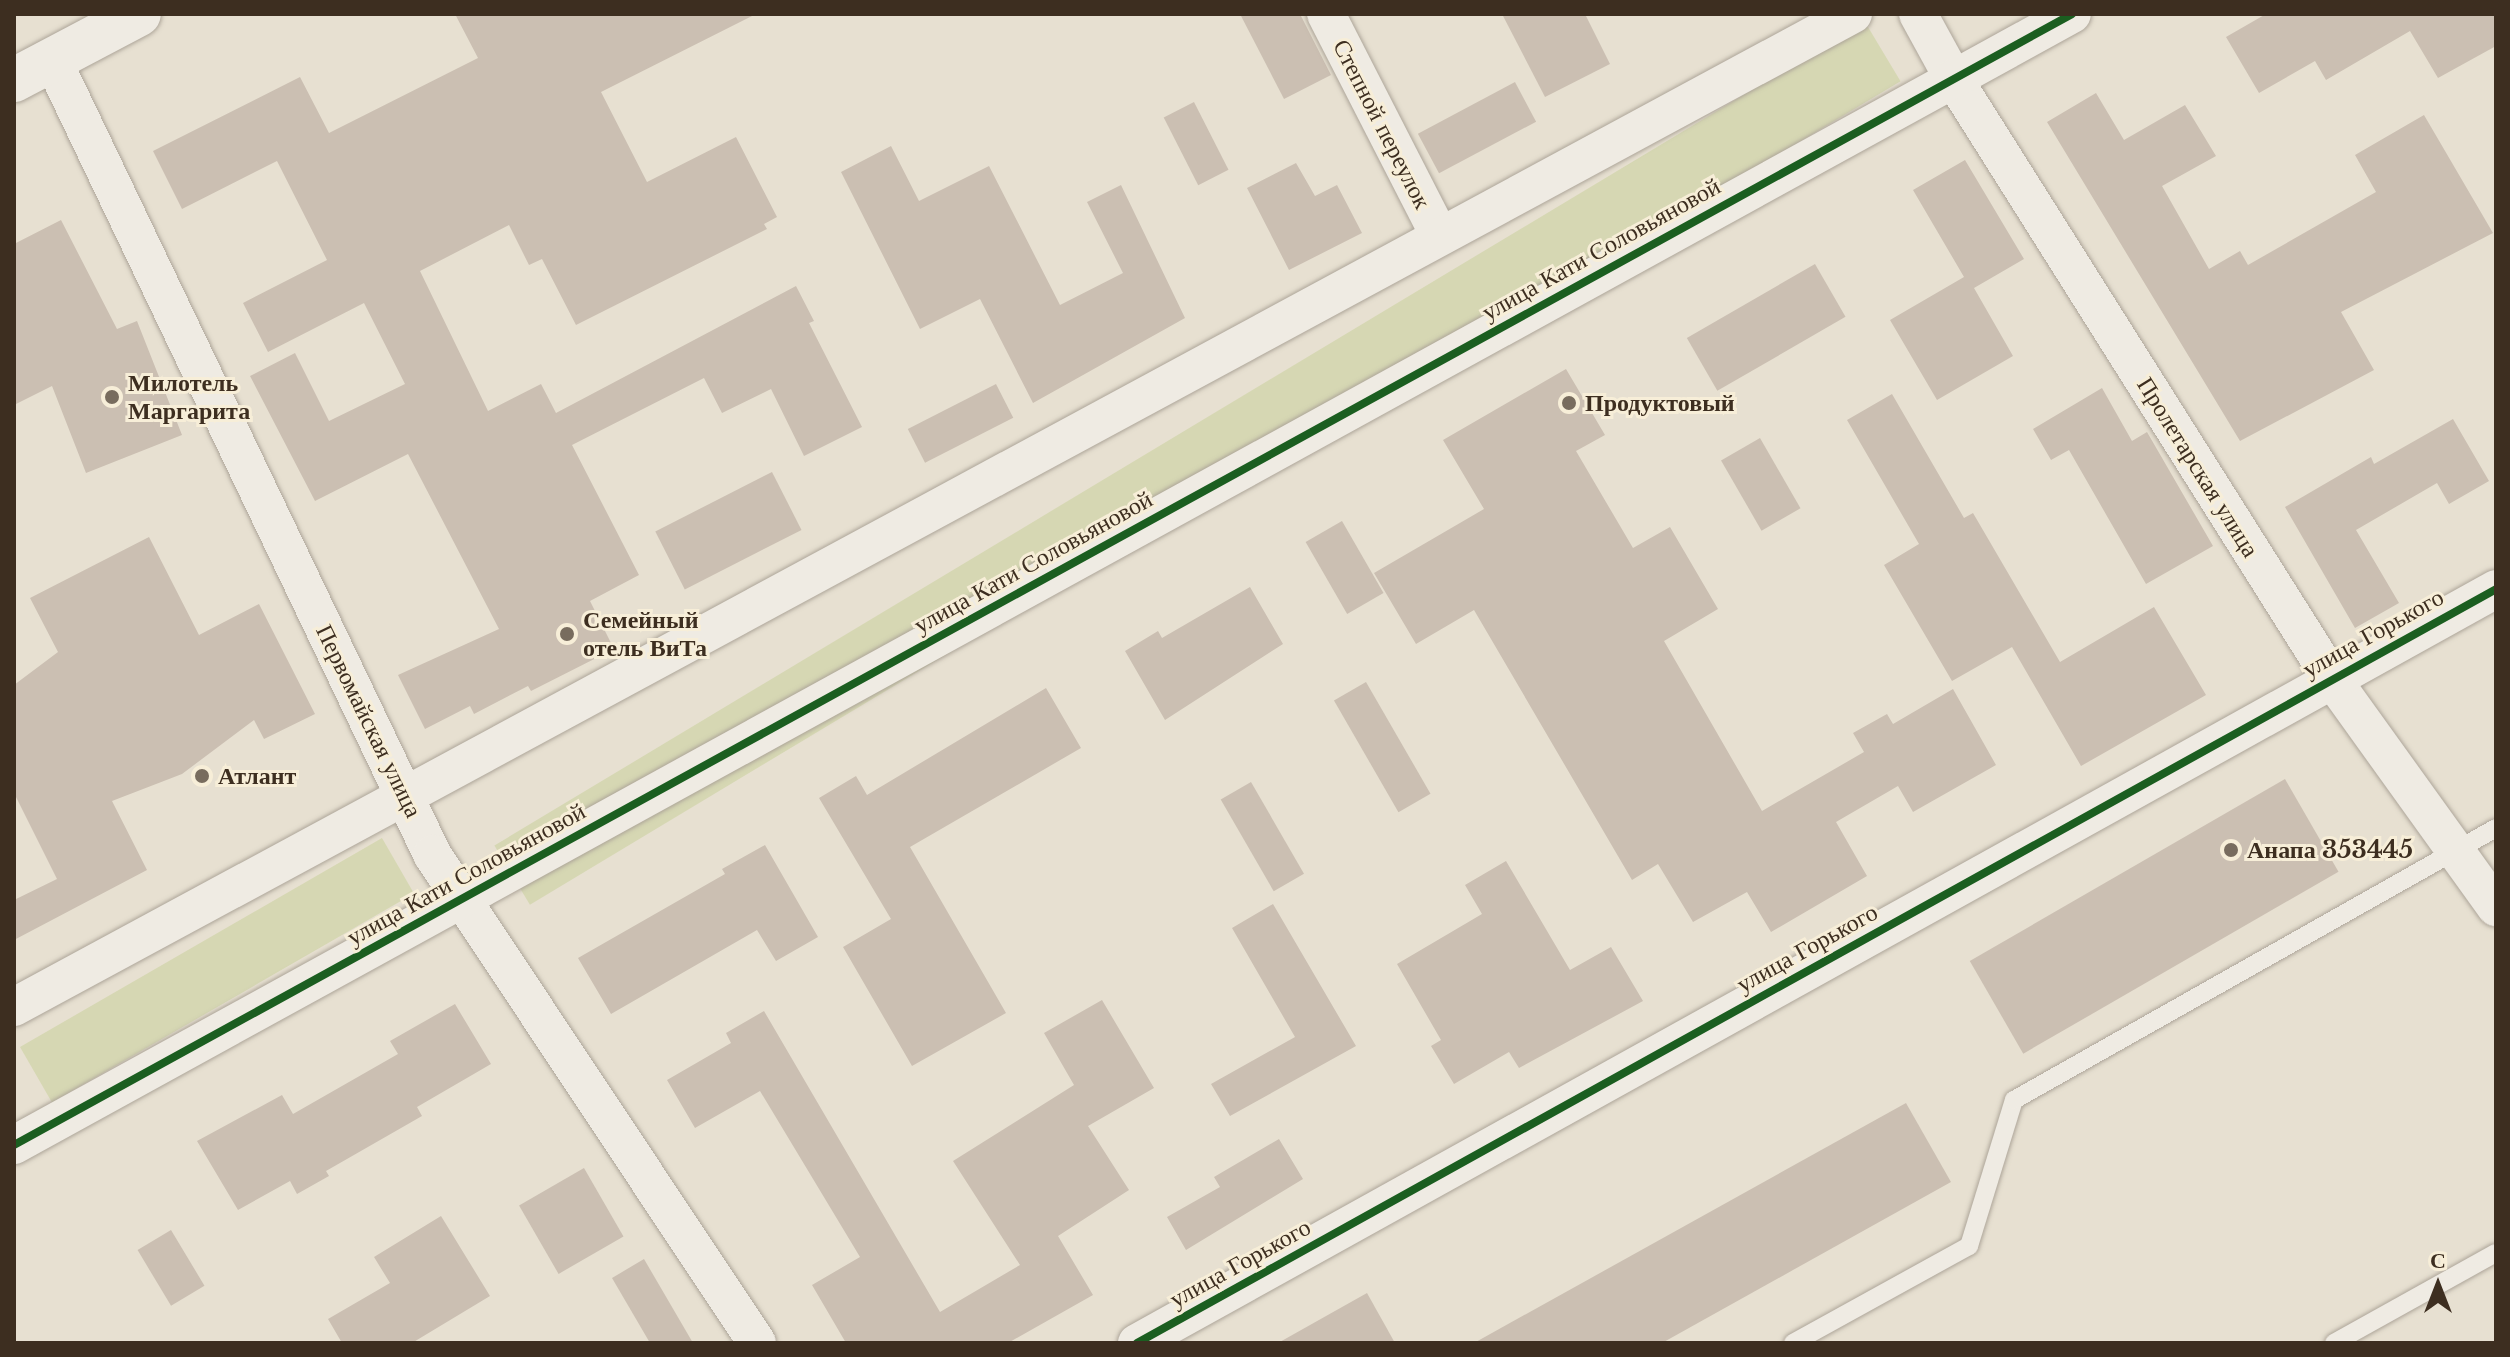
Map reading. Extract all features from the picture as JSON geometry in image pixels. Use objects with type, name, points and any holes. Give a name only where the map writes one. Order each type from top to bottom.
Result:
[{"type":"street","points":[[14,80],[139,14]]},
{"type":"street","name":"Степной переулок","points":[[1326,14],[1439,235]]},
{"type":"street","points":[[14,1007],[1853,14]]},
{"type":"street","name":"Пролетарская улица","points":[[1918,14],[1953,78],[2332,679],[2496,907]]},
{"type":"street","name":"улица Кати Соловьяновой","points":[[14,1145],[2072,14]]},
{"type":"street","name":"Первомайская улица","points":[[52,59],[432,854],[757,1343]]},
{"type":"street","name":"улица Горького","points":[[1137,1343],[2496,589]]},
{"type":"lane","points":[[1793,1343],[1969,1246],[2014,1100],[2496,828]]},
{"type":"lane","points":[[2334,1343],[2496,1253]]},
{"type":"green space","points":[[1865,22],[1901,81],[530,905],[494,846]]},
{"type":"green space","points":[[382,838],[414,893],[52,1102],[20,1047]]},
{"type":"building","points":[[455,14],[756,14],[601,92],[647,182],[736,137],[777,217],[764,224],[767,229],[576,325],[542,259],[529,265],[509,225],[420,271],[488,411],[541,384],[556,413],[796,286],[814,321],[809,323],[862,427],[804,456],[771,389],[722,413],[704,378],[572,445],[639,575],[590,601],[614,649],[531,691],[528,686],[474,714],[470,706],[425,729],[398,675],[499,629],[408,454],[315,501],[250,376],[295,353],[329,421],[405,384],[364,303],[268,352],[243,303],[327,260],[277,161],[182,209],[153,151],[300,77],[329,133],[478,58]]},
{"type":"building","points":[[1240,14],[1300,14],[1331,75],[1284,99]]},
{"type":"building","points":[[1502,14],[1585,14],[1610,64],[1545,97]]},
{"type":"building","points":[[2266,14],[2496,14],[2496,46],[2438,78],[2410,31],[2326,80],[2315,61],[2259,93],[2226,37]]},
{"type":"building","points":[[1515,82],[1536,122],[1439,173],[1418,134]]},
{"type":"building","points":[[2096,93],[2124,140],[2185,105],[2216,156],[2162,186],[2209,269],[2240,251],[2248,265],[2376,192],[2355,155],[2424,115],[2493,233],[2341,312],[2374,370],[2240,441],[2047,122]]},
{"type":"building","points":[[1194,102],[1229,170],[1198,185],[1164,117]]},
{"type":"building","points":[[891,146],[919,201],[989,166],[1060,305],[1123,273],[1087,202],[1121,185],[1185,318],[1033,403],[980,299],[920,329],[841,172]]},
{"type":"building","points":[[1965,160],[2024,259],[1974,288],[2013,356],[1937,400],[1890,320],[1964,277],[1913,190]]},
{"type":"building","points":[[1296,163],[1315,196],[1337,185],[1362,233],[1289,270],[1247,188]]},
{"type":"building","points":[[61,220],[117,329],[137,321],[182,435],[86,473],[52,386],[14,405],[14,244]]},
{"type":"building","points":[[1815,264],[1846,317],[1717,391],[1687,338]]},
{"type":"building","points":[[1566,369],[1605,435],[1576,451],[1633,548],[1670,527],[1718,609],[1664,641],[1762,811],[1864,752],[1853,733],[1887,714],[1893,724],[1953,689],[1996,765],[1913,812],[1898,786],[1836,822],[1867,876],[1771,932],[1747,892],[1693,922],[1658,864],[1632,880],[1474,610],[1416,644],[1374,573],[1484,509],[1443,440]]},
{"type":"building","points":[[996,384],[1013,418],[925,463],[908,429]]},
{"type":"building","points":[[2102,388],[2132,441],[2147,432],[2213,546],[2146,584],[2069,450],[2051,460],[2033,429]]},
{"type":"building","points":[[1892,394],[1964,518],[1973,513],[2060,662],[2154,607],[2206,695],[2081,766],[2012,647],[1952,681],[1884,565],[1919,544],[1847,420]]},
{"type":"building","points":[[2453,419],[2489,481],[2449,504],[2437,483],[2356,530],[2399,603],[2355,628],[2285,507],[2371,457],[2374,464]]},
{"type":"building","points":[[1760,438],[1800,508],[1762,531],[1721,460]]},
{"type":"building","points":[[772,472],[802,530],[685,589],[655,531]]},
{"type":"building","points":[[1342,521],[1384,593],[1347,614],[1306,542]]},
{"type":"building","points":[[149,537],[199,635],[259,604],[315,714],[264,739],[254,720],[182,774],[112,801],[147,870],[14,940],[14,900],[57,879],[14,793],[14,685],[58,652],[30,598]]},
{"type":"building","points":[[1250,587],[1283,644],[1165,720],[1125,651],[1158,631],[1162,638]]},
{"type":"building","points":[[1366,682],[1430,794],[1398,812],[1334,700]]},
{"type":"building","points":[[1046,688],[1081,748],[910,847],[1006,1013],[912,1066],[843,947],[891,919],[819,798],[856,776],[867,795]]},
{"type":"building","points":[[2285,779],[2338,872],[2023,1054],[1970,961]]},
{"type":"building","points":[[1251,782],[1304,874],[1274,891],[1221,799]]},
{"type":"building","points":[[765,845],[818,937],[776,961],[757,930],[611,1014],[578,958],[725,874],[722,869]]},
{"type":"building","points":[[1506,861],[1570,970],[1611,947],[1643,1001],[1519,1068],[1509,1052],[1454,1084],[1431,1046],[1441,1040],[1397,964],[1482,914],[1465,885]]},
{"type":"building","points":[[1273,904],[1356,1046],[1230,1116],[1211,1084],[1295,1037],[1232,928]]},
{"type":"building","points":[[1102,1000],[1154,1088],[1088,1126],[1129,1190],[1058,1236],[1093,1295],[1008,1343],[846,1343],[812,1285],[860,1257],[760,1091],[695,1128],[667,1080],[731,1043],[726,1033],[764,1011],[940,1312],[1020,1265],[953,1161],[1074,1085],[1044,1033]]},
{"type":"building","points":[[455,1004],[491,1064],[417,1107],[422,1116],[326,1171],[329,1176],[297,1194],[290,1181],[238,1210],[197,1141],[282,1095],[293,1114],[398,1054],[390,1041]]},
{"type":"building","points":[[1906,1103],[1951,1182],[1662,1343],[1474,1343]]},
{"type":"building","points":[[1279,1139],[1303,1179],[1186,1250],[1167,1217],[1220,1187],[1214,1177]]},
{"type":"building","points":[[584,1168],[624,1236],[559,1274],[519,1206]]},
{"type":"building","points":[[441,1216],[490,1296],[412,1343],[342,1343],[328,1319],[390,1283],[374,1257]]},
{"type":"building","points":[[171,1230],[204,1286],[171,1306],[138,1250]]},
{"type":"building","points":[[644,1259],[693,1343],[650,1343],[612,1278]]},
{"type":"building","points":[[1367,1293],[1395,1343],[1278,1343]]},
{"type":"cycle path","points":[[14,1145],[2072,14]]},
{"type":"cycle path","points":[[1137,1343],[2496,589]]},
{"type":"place","name":"Милотель Маргарита","points":[[112,397]]},
{"type":"place","name":"Продуктовый","points":[[1569,403]]},
{"type":"place","name":"Семейный отель ВиТа","points":[[567,634]]},
{"type":"place","name":"Атлант","points":[[202,776]]},
{"type":"place","name":"Анапа 353445","points":[[2231,850]]}]
